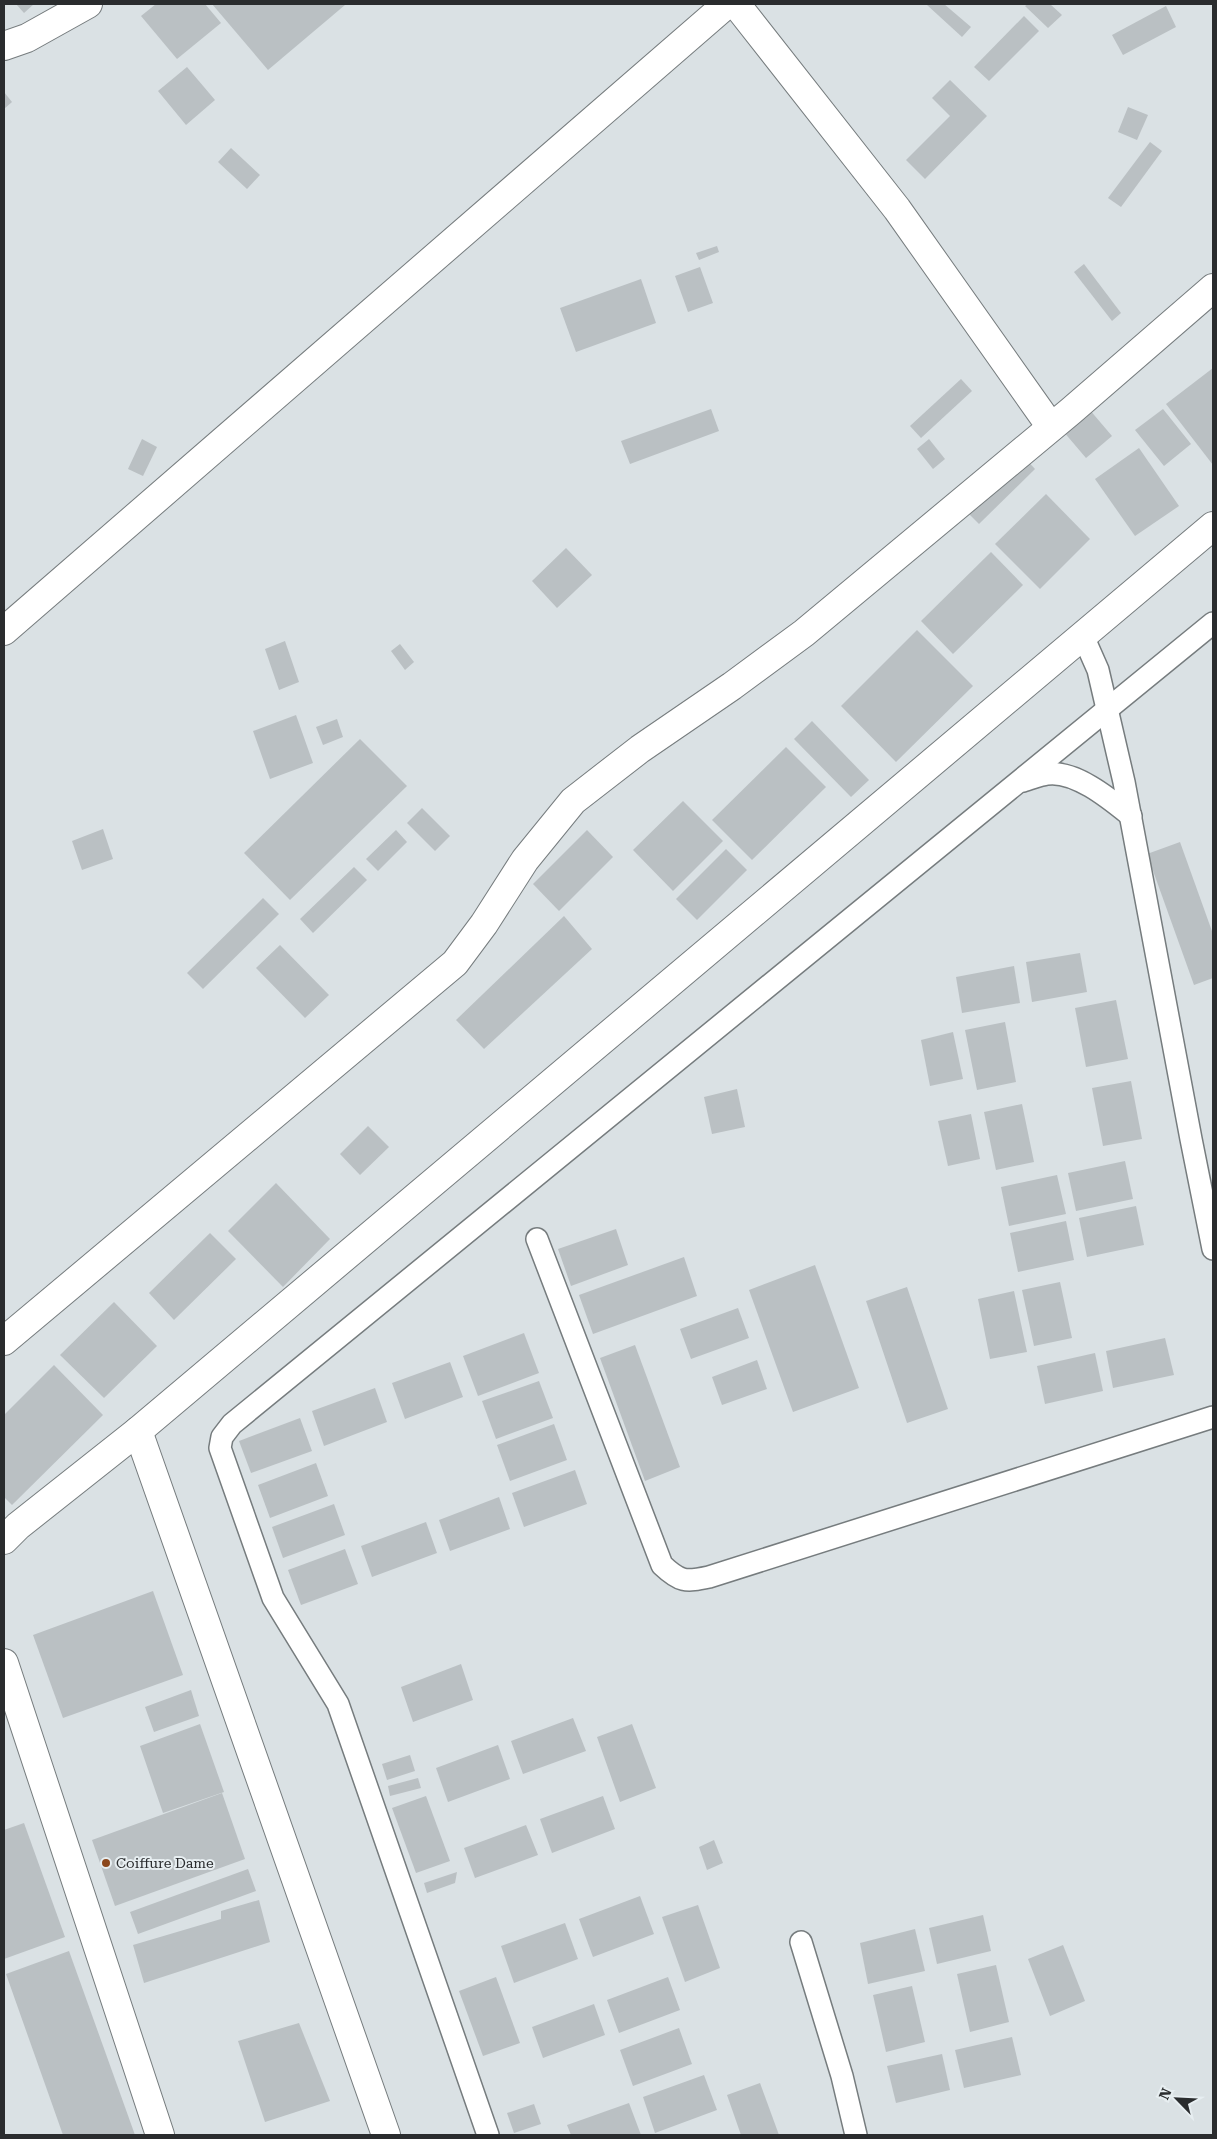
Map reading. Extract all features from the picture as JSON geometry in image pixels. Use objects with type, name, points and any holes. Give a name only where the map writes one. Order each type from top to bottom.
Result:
[{"type":"street","points":[[4,46],[27,38],[88,4]]},
{"type":"street","points":[[4,631],[727,4]]},
{"type":"street","points":[[736,4],[897,209],[1051,427]]},
{"type":"street","points":[[4,1341],[455,963],[484,924],[525,860],[573,801],[640,748],[732,686],[804,633],[1051,427],[1213,288]]},
{"type":"street","points":[[9,1525],[138,1431],[1213,526]]},
{"type":"street","points":[[138,1431],[386,2135]]},
{"type":"street","points":[[4,1662],[160,2135]]},
{"type":"lane","points":[[488,2135],[338,1704],[273,1598],[220,1448],[222,1438],[232,1424],[1018,782],[1212,626]]},
{"type":"lane","points":[[1083,636],[1098,670],[1131,816],[1213,1249]]},
{"type":"lane","points":[[1018,782],[1048,774],[1074,778],[1104,794],[1131,816]]},
{"type":"lane","points":[[537,1239],[662,1565],[674,1577],[687,1582],[709,1577],[1213,1417]]},
{"type":"lane","points":[[703,1597],[702,1587],[709,1577]]},
{"type":"lane","points":[[801,1942],[842,2076],[856,2135]]},
{"type":"building","points":[[16,4],[34,4],[24,13]]},
{"type":"building","points":[[156,4],[205,4],[221,23],[177,59],[141,16]]},
{"type":"building","points":[[212,4],[344,4],[345,5],[268,70]]},
{"type":"building","points":[[928,4],[944,4],[971,27],[962,37]]},
{"type":"building","points":[[1028,4],[1050,4],[1062,15],[1048,28],[1025,6]]},
{"type":"building","points":[[1166,6],[1176,27],[1123,55],[1112,35]]},
{"type":"building","points":[[1024,16],[1039,31],[989,81],[974,67]]},
{"type":"building","points":[[187,67],[215,100],[186,125],[158,91]]},
{"type":"building","points":[[950,80],[987,116],[925,179],[906,160],[950,116],[932,98]]},
{"type":"building","points":[[4,92],[12,102],[4,109]]},
{"type":"building","points":[[1128,107],[1148,115],[1137,140],[1118,132]]},
{"type":"building","points":[[1150,142],[1162,151],[1121,207],[1108,198]]},
{"type":"building","points":[[231,148],[260,175],[247,189],[218,162]]},
{"type":"building","points":[[717,246],[719,252],[699,260],[696,253]]},
{"type":"building","points":[[1084,264],[1121,313],[1112,321],[1074,272]]},
{"type":"building","points":[[700,267],[713,303],[688,312],[675,276]]},
{"type":"building","points":[[641,279],[656,323],[576,352],[560,308]]},
{"type":"building","points":[[1213,368],[1213,465],[1166,404]]},
{"type":"building","points":[[961,379],[972,391],[921,438],[910,426]]},
{"type":"building","points":[[711,409],[719,431],[630,464],[621,441]]},
{"type":"building","points":[[1089,409],[1112,436],[1086,458],[1063,431]]},
{"type":"building","points":[[1163,409],[1191,444],[1164,466],[1135,430]]},
{"type":"building","points":[[142,439],[157,447],[143,476],[128,469]]},
{"type":"building","points":[[929,439],[945,459],[933,469],[917,449]]},
{"type":"building","points":[[1139,448],[1179,506],[1135,536],[1095,479]]},
{"type":"building","points":[[1024,457],[1035,469],[979,524],[968,513]]},
{"type":"building","points":[[1046,494],[1090,539],[1040,589],[995,544]]},
{"type":"building","points":[[566,548],[592,575],[557,608],[532,581]]},
{"type":"building","points":[[991,552],[1023,585],[953,654],[921,621]]},
{"type":"building","points":[[917,630],[973,686],[896,762],[841,706]]},
{"type":"building","points":[[285,641],[299,682],[279,690],[265,649]]},
{"type":"building","points":[[400,644],[414,662],[405,670],[391,651]]},
{"type":"building","points":[[296,715],[313,763],[270,779],[253,731]]},
{"type":"building","points":[[337,719],[343,737],[323,745],[316,727]]},
{"type":"building","points":[[812,721],[869,780],[851,797],[794,739]]},
{"type":"building","points":[[360,739],[407,786],[290,900],[244,853]]},
{"type":"building","points":[[786,747],[826,787],[752,860],[712,820]]},
{"type":"building","points":[[683,801],[723,841],[673,891],[633,850]]},
{"type":"building","points":[[422,808],[450,836],[435,851],[407,823]]},
{"type":"building","points":[[103,829],[113,859],[82,870],[72,841]]},
{"type":"building","points":[[396,830],[407,842],[378,871],[366,859]]},
{"type":"building","points":[[587,830],[613,857],[559,911],[533,884]]},
{"type":"building","points":[[1180,842],[1213,934],[1213,978],[1194,985],[1147,854]]},
{"type":"building","points":[[726,849],[747,870],[697,920],[676,899]]},
{"type":"building","points":[[354,867],[367,880],[313,933],[300,919]]},
{"type":"building","points":[[263,898],[279,914],[203,989],[187,973]]},
{"type":"building","points":[[564,916],[592,949],[484,1049],[456,1020]]},
{"type":"building","points":[[280,945],[329,995],[305,1018],[256,968]]},
{"type":"building","points":[[1080,953],[1087,992],[1032,1002],[1026,962]]},
{"type":"building","points":[[1014,966],[1020,1003],[962,1013],[956,977]]},
{"type":"building","points":[[1116,1000],[1128,1059],[1086,1067],[1075,1008]]},
{"type":"building","points":[[1005,1022],[1016,1082],[977,1090],[965,1030]]},
{"type":"building","points":[[953,1032],[963,1079],[930,1086],[921,1040]]},
{"type":"building","points":[[1131,1081],[1142,1139],[1103,1146],[1092,1088]]},
{"type":"building","points":[[737,1089],[745,1127],[712,1134],[704,1097]]},
{"type":"building","points":[[1022,1104],[1034,1162],[996,1170],[984,1112]]},
{"type":"building","points":[[971,1114],[980,1159],[948,1166],[938,1121]]},
{"type":"building","points":[[368,1126],[389,1147],[360,1175],[340,1154]]},
{"type":"building","points":[[1125,1161],[1133,1199],[1076,1211],[1068,1173]]},
{"type":"building","points":[[1057,1175],[1066,1214],[1009,1226],[1001,1187]]},
{"type":"building","points":[[276,1183],[330,1239],[283,1287],[228,1231]]},
{"type":"building","points":[[1136,1206],[1144,1245],[1087,1257],[1079,1218]]},
{"type":"building","points":[[1066,1221],[1074,1260],[1018,1272],[1010,1233]]},
{"type":"building","points":[[616,1229],[628,1265],[571,1286],[558,1249]]},
{"type":"building","points":[[210,1233],[236,1259],[174,1320],[149,1293]]},
{"type":"building","points":[[684,1257],[697,1296],[593,1334],[579,1295]]},
{"type":"building","points":[[815,1265],[859,1388],[793,1412],[749,1290]]},
{"type":"building","points":[[1060,1282],[1072,1338],[1034,1346],[1022,1290]]},
{"type":"building","points":[[907,1287],[948,1409],[907,1423],[866,1301]]},
{"type":"building","points":[[1014,1291],[1027,1352],[990,1359],[978,1299]]},
{"type":"building","points":[[114,1302],[157,1346],[104,1398],[60,1355]]},
{"type":"building","points":[[738,1308],[749,1338],[691,1359],[680,1329]]},
{"type":"building","points":[[524,1333],[539,1373],[478,1396],[463,1356]]},
{"type":"building","points":[[1165,1338],[1174,1375],[1113,1388],[1106,1351]]},
{"type":"building","points":[[635,1345],[680,1467],[645,1481],[600,1358]]},
{"type":"building","points":[[1095,1353],[1103,1391],[1045,1404],[1037,1366]]},
{"type":"building","points":[[757,1360],[767,1389],[722,1405],[712,1377]]},
{"type":"building","points":[[450,1362],[463,1397],[405,1419],[392,1383]]},
{"type":"building","points":[[54,1365],[103,1415],[12,1505],[4,1497],[4,1415]]},
{"type":"building","points":[[539,1381],[553,1418],[496,1439],[482,1401]]},
{"type":"building","points":[[375,1388],[387,1422],[324,1446],[312,1411]]},
{"type":"building","points":[[300,1418],[312,1451],[251,1473],[239,1441]]},
{"type":"building","points":[[554,1424],[567,1460],[510,1481],[497,1445]]},
{"type":"building","points":[[316,1463],[328,1496],[270,1518],[258,1485]]},
{"type":"building","points":[[575,1470],[587,1504],[524,1527],[512,1493]]},
{"type":"building","points":[[499,1497],[510,1529],[450,1551],[439,1520]]},
{"type":"building","points":[[334,1504],[345,1535],[283,1558],[272,1527]]},
{"type":"building","points":[[426,1522],[437,1553],[372,1577],[361,1546]]},
{"type":"building","points":[[345,1549],[358,1584],[301,1605],[288,1570]]},
{"type":"building","points":[[153,1591],[183,1675],[63,1718],[33,1635]]},
{"type":"building","points":[[461,1664],[473,1700],[413,1722],[401,1687]]},
{"type":"building","points":[[191,1690],[199,1716],[154,1732],[145,1707]]},
{"type":"building","points":[[573,1718],[586,1751],[523,1774],[511,1741]]},
{"type":"building","points":[[200,1724],[224,1792],[163,1813],[140,1746]]},
{"type":"building","points":[[632,1724],[656,1788],[620,1802],[597,1737]]},
{"type":"building","points":[[498,1745],[510,1779],[448,1802],[436,1768]]},
{"type":"building","points":[[410,1755],[415,1771],[387,1780],[382,1764]]},
{"type":"building","points":[[418,1778],[421,1788],[390,1796],[388,1786]]},
{"type":"building","points":[[222,1793],[245,1859],[115,1906],[92,1840]]},
{"type":"building","points":[[426,1796],[450,1861],[416,1873],[392,1808]]},
{"type":"building","points":[[603,1796],[615,1829],[552,1853],[540,1819]]},
{"type":"building","points":[[24,1823],[65,1937],[4,1959],[4,1830]]},
{"type":"building","points":[[526,1825],[538,1855],[475,1878],[464,1848]]},
{"type":"building","points":[[714,1840],[723,1863],[707,1870],[699,1847]]},
{"type":"building","points":[[248,1869],[256,1891],[138,1934],[130,1912]]},
{"type":"building","points":[[457,1872],[455,1883],[427,1893],[424,1883]]},
{"type":"building","points":[[640,1896],[654,1934],[593,1957],[579,1919]]},
{"type":"building","points":[[259,1900],[270,1942],[144,1983],[133,1945],[221,1919],[221,1911]]},
{"type":"building","points":[[698,1905],[720,1968],[685,1982],[662,1917]]},
{"type":"building","points":[[983,1915],[991,1951],[937,1964],[929,1928]]},
{"type":"building","points":[[565,1923],[578,1959],[514,1983],[501,1946]]},
{"type":"building","points":[[915,1929],[925,1971],[868,1984],[860,1943]]},
{"type":"building","points":[[1063,1945],[1085,2001],[1050,2016],[1028,1959]]},
{"type":"building","points":[[69,1951],[135,2135],[63,2135],[6,1974]]},
{"type":"building","points":[[996,1965],[1009,2022],[970,2032],[957,1974]]},
{"type":"building","points":[[496,1977],[520,2043],[483,2056],[459,1991]]},
{"type":"building","points":[[668,1977],[680,2010],[619,2033],[607,2000]]},
{"type":"building","points":[[912,1986],[925,2042],[886,2052],[873,1995]]},
{"type":"building","points":[[594,2004],[605,2035],[543,2058],[532,2027]]},
{"type":"building","points":[[299,2023],[330,2101],[265,2122],[238,2041]]},
{"type":"building","points":[[679,2028],[692,2064],[633,2086],[620,2050]]},
{"type":"building","points":[[1012,2037],[1021,2075],[964,2088],[955,2050]]},
{"type":"building","points":[[942,2054],[950,2090],[896,2103],[887,2066]]},
{"type":"building","points":[[704,2075],[717,2110],[655,2133],[643,2097]]},
{"type":"building","points":[[760,2083],[779,2135],[741,2135],[727,2095]]},
{"type":"building","points":[[629,2103],[641,2135],[571,2135],[567,2125]]},
{"type":"building","points":[[534,2104],[541,2124],[514,2133],[507,2113]]},
{"type":"place","name":"Coiffure Dame","points":[[106,1863]]}]
